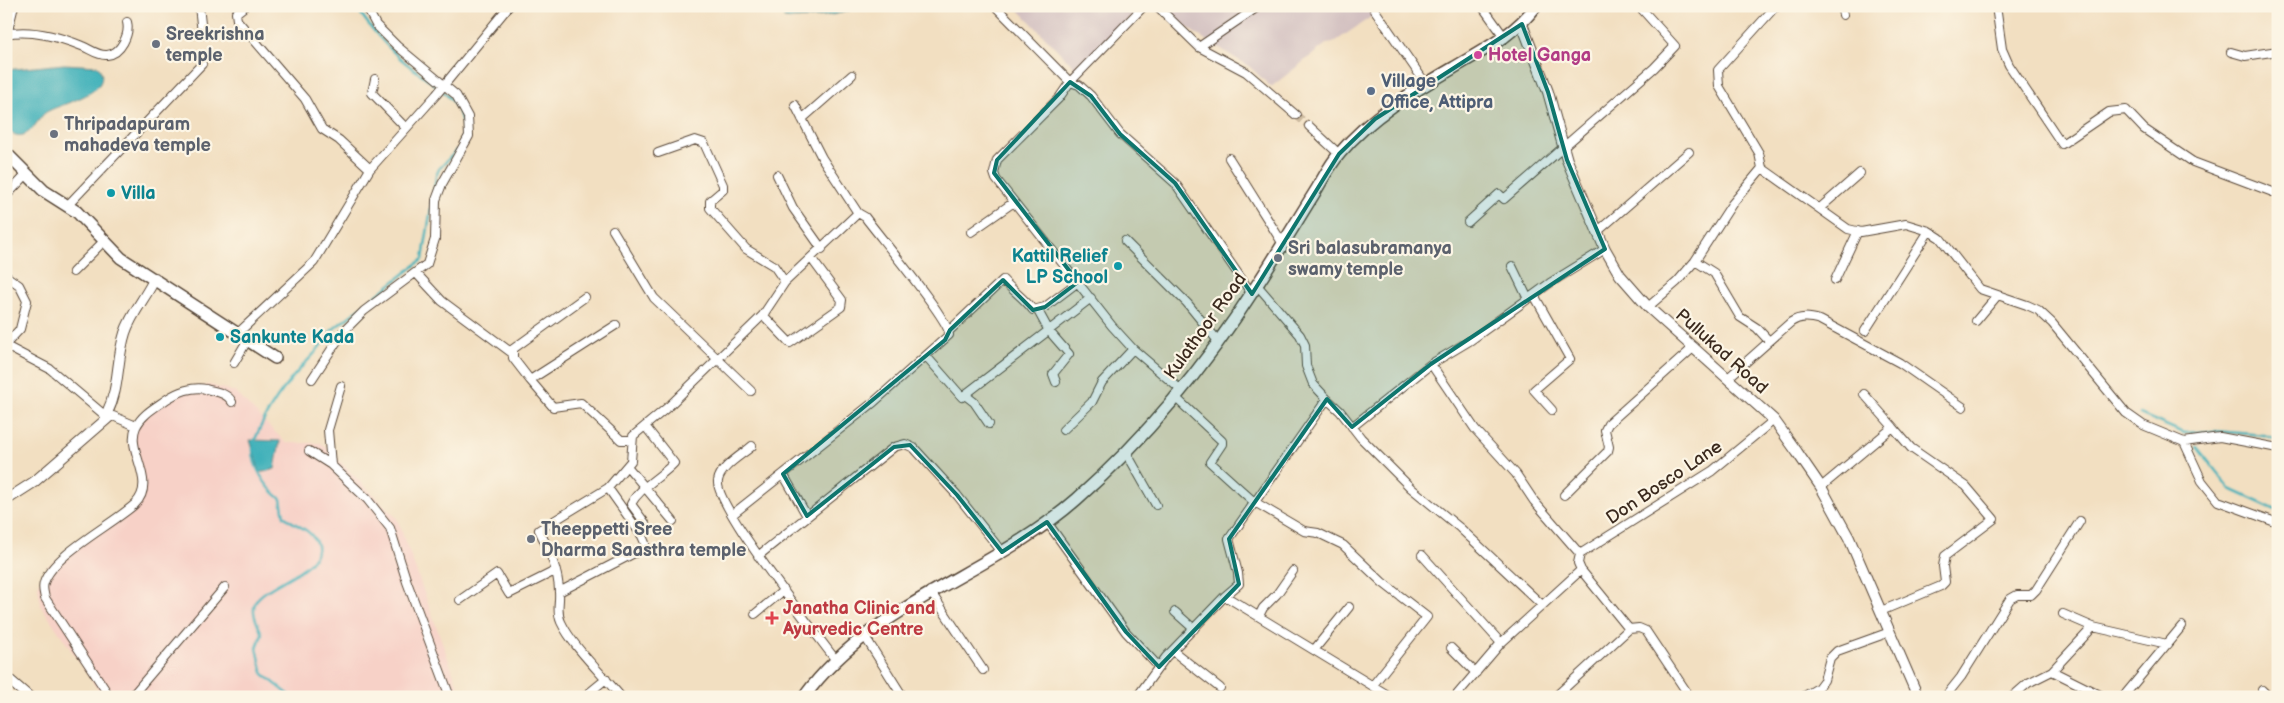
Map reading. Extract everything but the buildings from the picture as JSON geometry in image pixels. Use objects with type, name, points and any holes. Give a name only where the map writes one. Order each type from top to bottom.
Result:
[{"type":"main road","name":"Kulathoor Road","points":[[804,697],[835,659],[864,635],[930,591],[1002,552],[1076,500],[1126,452],[1194,377],[1255,290],[1340,154],[1375,119],[1426,84],[1505,38],[1522,24],[1536,6]]},
{"type":"main road","points":[[6,153],[44,191],[68,206],[105,240],[121,258],[155,278],[275,358]]},
{"type":"street","points":[[14,6],[7,34],[39,34],[60,38],[100,55],[116,52],[124,42],[129,28],[128,22]]},
{"type":"street","points":[[199,6],[202,33]]},
{"type":"street","points":[[245,6],[238,10],[236,16],[305,99],[322,129],[339,140],[370,169]]},
{"type":"street","points":[[312,380],[343,332],[364,311],[427,264],[435,239],[436,200],[442,184],[469,136],[468,117],[456,95],[397,46],[376,25],[366,6]]},
{"type":"street","points":[[237,334],[314,262],[370,169],[436,95],[509,6]]},
{"type":"street","points":[[995,6],[1070,82],[1079,85],[1091,96],[1120,134],[1165,172],[1175,183],[1255,290],[1300,335],[1305,345],[1306,366],[1313,384],[1352,427],[1411,488],[1460,528],[1542,605]]},
{"type":"street","points":[[1144,6],[1070,82],[1059,98],[997,160],[994,173],[996,180],[1133,349],[1178,393],[1222,441],[1210,462],[1253,501],[1304,531],[1318,533],[1343,545],[1382,582],[1427,618],[1373,685]]},
{"type":"street","points":[[1157,6],[1199,47],[1246,72],[1296,115]]},
{"type":"street","points":[[1199,47],[1259,6]]},
{"type":"street","points":[[1372,6],[1426,84]]},
{"type":"street","points":[[1482,6],[1505,38]]},
{"type":"street","points":[[1468,222],[1500,194],[1504,199],[1654,68],[1675,46],[1638,6]]},
{"type":"street","points":[[1776,6],[1718,70],[1719,86],[1759,153],[1762,168],[1848,229],[1858,232],[1906,224],[1929,231],[1940,238],[1974,284],[1980,289],[2038,310],[2052,323],[2133,420],[2184,442],[2220,437],[2278,448]]},
{"type":"street","points":[[1841,6],[1843,15]]},
{"type":"street","points":[[1996,6],[2002,49],[2009,64],[2062,144],[2109,112],[2126,110],[2144,129],[2193,162],[2278,194]]},
{"type":"street","name":"Pullukad Road","points":[[1522,24],[1548,92],[1563,148],[1597,232],[1620,275],[1648,307],[1774,420],[1821,487],[1849,538],[1918,697]]},
{"type":"street","points":[[2231,52],[2245,56],[2278,51]]},
{"type":"street","points":[[68,206],[202,64]]},
{"type":"street","points":[[802,118],[852,75]]},
{"type":"street","points":[[374,79],[372,93],[406,128]]},
{"type":"street","points":[[795,105],[822,158],[858,214],[865,217],[931,302],[950,330]]},
{"type":"street","points":[[1309,126],[1340,154]]},
{"type":"street","points":[[658,153],[695,140],[704,143],[723,185],[723,190],[710,200],[710,208],[746,248],[774,266],[785,282]]},
{"type":"street","points":[[1597,232],[1689,152]]},
{"type":"street","points":[[1229,158],[1283,244]]},
{"type":"street","points":[[1648,307],[1677,282],[1695,261],[1732,204],[1762,168]]},
{"type":"street","points":[[1820,208],[1860,173]]},
{"type":"street","points":[[6,196],[27,174]]},
{"type":"street","points":[[777,175],[793,208],[822,249]]},
{"type":"street","points":[[971,232],[1014,202]]},
{"type":"street","points":[[2278,210],[2278,217]]},
{"type":"street","points":[[621,697],[561,622],[557,607],[559,592],[555,571],[540,530],[608,488],[627,466],[632,455],[632,436],[670,406],[763,315],[785,282],[858,214]]},
{"type":"street","points":[[613,230],[654,298],[719,358],[751,391]]},
{"type":"street","points":[[1865,331],[1929,231]]},
{"type":"street","points":[[1835,280],[1858,232]]},
{"type":"street","points":[[74,272],[105,240]]},
{"type":"street","points":[[1125,241],[1187,303],[1218,341]]},
{"type":"street","points":[[1352,427],[1431,364],[1471,340],[1531,297],[1605,249]]},
{"type":"street","points":[[763,315],[790,343],[841,307],[842,300],[811,258]]},
{"type":"street","points":[[1695,261],[1714,273],[1740,317],[1757,328],[1769,341]]},
{"type":"street","points":[[1512,266],[1570,358],[1534,390],[1552,410]]},
{"type":"street","points":[[416,273],[442,301],[512,353],[513,358],[553,408],[581,403],[621,440],[631,440]]},
{"type":"street","points":[[6,276],[19,285],[27,301],[20,329],[6,345],[50,369],[108,418]]},
{"type":"street","points":[[108,418],[107,413],[115,397],[120,350],[126,330],[155,278]]},
{"type":"street","points":[[733,514],[874,402],[945,340],[950,330],[1003,280],[1011,289],[1024,297],[1033,310],[1045,307],[1078,282]]},
{"type":"street","points":[[1976,321],[1997,296]]},
{"type":"street","points":[[512,353],[517,346],[585,297]]},
{"type":"street","points":[[926,356],[962,397],[1091,298]]},
{"type":"street","points":[[1037,309],[1049,331],[1069,354],[1053,374],[1056,382]]},
{"type":"street","points":[[1728,378],[1798,318],[1820,320],[1900,363],[1963,407]]},
{"type":"street","points":[[530,380],[616,325]]},
{"type":"street","points":[[234,363],[248,341]]},
{"type":"street","points":[[1564,495],[1608,451],[1609,447],[1605,430],[1608,424],[1694,347]]},
{"type":"street","points":[[1063,430],[1092,402],[1102,382],[1133,349]]},
{"type":"street","points":[[1431,364],[1475,429],[1516,474],[1534,501],[1580,554],[1578,563],[1581,570],[1629,629]]},
{"type":"street","points":[[331,465],[328,430],[341,386]]},
{"type":"street","points":[[110,697],[45,598],[43,585],[59,561],[118,518],[137,501],[144,484],[134,441],[136,426],[150,411],[181,392],[202,388],[224,394],[232,402]]},
{"type":"street","points":[[1864,394],[1911,448],[1966,486],[1994,519],[1945,556],[1943,566],[1945,582],[1941,586],[1881,611]]},
{"type":"street","points":[[965,395],[974,402],[989,424]]},
{"type":"street","points":[[1136,697],[1159,667],[1225,596],[1239,584],[1229,539],[1253,501],[1327,399]]},
{"type":"street","points":[[6,500],[34,482],[108,418],[113,416],[136,426]]},
{"type":"street","name":"Don Bosco Lane","points":[[1580,554],[1712,471],[1774,420]]},
{"type":"street","points":[[645,426],[674,463],[659,478],[644,488],[632,504],[646,523]]},
{"type":"street","points":[[1821,487],[1893,427]]},
{"type":"street","points":[[2184,442],[2202,481],[2218,501],[2278,523]]},
{"type":"street","points":[[758,556],[894,447],[905,444],[914,448],[957,495],[1002,552]]},
{"type":"street","points":[[752,446],[720,474],[718,484],[758,556],[835,659]]},
{"type":"street","points":[[309,452],[331,465],[367,499],[390,528],[406,582],[450,697]]},
{"type":"street","points":[[1126,452],[1156,505]]},
{"type":"street","points":[[627,466],[674,521]]},
{"type":"street","points":[[783,474],[807,516]]},
{"type":"street","points":[[559,592],[644,548],[645,543],[642,536],[608,488]]},
{"type":"street","points":[[1945,697],[1961,677],[2010,600],[2017,595],[2032,595],[2080,521]]},
{"type":"street","points":[[1047,522],[1126,632],[1159,667]]},
{"type":"street","points":[[1422,555],[1501,643]]},
{"type":"street","points":[[1455,697],[1501,643],[1581,570]]},
{"type":"street","points":[[460,600],[497,574],[509,594],[555,571]]},
{"type":"street","points":[[1259,616],[1263,608],[1277,594],[1293,571]]},
{"type":"street","points":[[131,697],[225,587]]},
{"type":"street","points":[[755,614],[784,590]]},
{"type":"street","points":[[930,591],[983,670]]},
{"type":"street","points":[[1225,596],[1391,697]]},
{"type":"street","points":[[1314,650],[1349,607]]},
{"type":"street","points":[[1175,612],[1194,629]]},
{"type":"street","points":[[2063,614],[2093,627],[2167,644]]},
{"type":"street","points":[[2123,697],[2182,626]]},
{"type":"street","points":[[2012,697],[2028,683],[2052,671],[2093,627]]},
{"type":"street","points":[[1555,697],[1629,629],[1639,628],[1646,631],[1690,697]]},
{"type":"street","points":[[1803,697],[1818,688],[1824,680],[1830,658],[1837,650],[1890,632]]},
{"type":"street","points":[[864,635],[903,697]]},
{"type":"street","points":[[1451,648],[1476,673]]},
{"type":"street","points":[[1173,652],[1220,688]]},
{"type":"street","points":[[2052,671],[2104,697]]},
{"type":"street","points":[[6,677],[28,697]]},
{"type":"street","points":[[584,697],[606,679]]},
{"type":"street","points":[[2262,690],[2269,697]]},
{"type":"highlighted area","points":[[1522,24],[1548,92],[1567,160],[1605,249],[1431,364],[1352,427],[1327,399],[1229,539],[1239,584],[1159,667],[1126,632],[1047,522],[1002,552],[957,495],[910,445],[894,447],[807,516],[783,474],[945,340],[950,330],[1003,280],[1033,310],[1045,307],[1078,282],[994,173],[997,160],[1070,82],[1091,96],[1120,134],[1175,183],[1252,294],[1339,154],[1375,119]]},
{"type":"shaded area","points":[[1015,6],[1143,6],[1077,70]]},
{"type":"shaded area","points":[[1161,6],[1387,6],[1333,43],[1326,44],[1271,87],[1250,67],[1193,32]]},
{"type":"shaded area","points":[[210,385],[235,392],[286,443],[321,443],[397,518],[462,697],[103,697],[41,606],[38,586],[48,566],[137,502],[141,489],[129,443],[138,416],[157,403],[188,389]]},
{"type":"water","points":[[783,6],[846,6],[849,11],[816,17],[790,19],[784,18]]},
{"type":"water","points":[[64,64],[98,66],[102,76],[100,84],[84,96],[45,113],[33,128],[23,135],[14,134],[6,128],[6,70]]},
{"type":"water","points":[[250,440],[280,441],[275,469],[260,473]]},
{"type":"waterway","points":[[356,6],[371,27],[401,59],[445,93],[454,103],[460,115],[463,128],[461,143]]},
{"type":"waterway","points":[[254,442],[265,418],[279,396],[332,330],[423,259],[436,176],[439,169],[457,150]]},
{"type":"waterway","points":[[2140,414],[2184,433],[2214,431],[2264,435],[2278,440]]},
{"type":"waterway","points":[[2197,447],[2230,489],[2278,511]]},
{"type":"waterway","points":[[253,448],[257,469],[265,483],[281,499],[284,516],[310,533],[316,542],[317,551],[313,560],[294,575],[271,588],[254,605],[255,618],[262,634],[257,648],[263,674],[292,697]]},
{"type":"tunnel","points":[[1296,115],[1309,126]]},
{"type":"place","name":"Sreekrishna temple","points":[[156,44]]},
{"type":"place","name":"Hotel Ganga","points":[[1478,55]]},
{"type":"place","name":"Village Office, Attipra","points":[[1371,91]]},
{"type":"place","name":"Thripadapuram mahadeva temple","points":[[54,134]]},
{"type":"place","name":"Villa","points":[[111,193]]},
{"type":"place","name":"Sri balasubramanya swamy temple","points":[[1278,258]]},
{"type":"place","name":"Kattil Relief LP School","points":[[1118,266]]},
{"type":"place","name":"Sankunte Kada","points":[[220,337]]},
{"type":"place","name":"Theeppetti Sree Dharma Saasthra temple","points":[[531,539]]},
{"type":"place","name":"Janatha Clinic and Ayurvedic Centre","points":[[772,618]]}]
